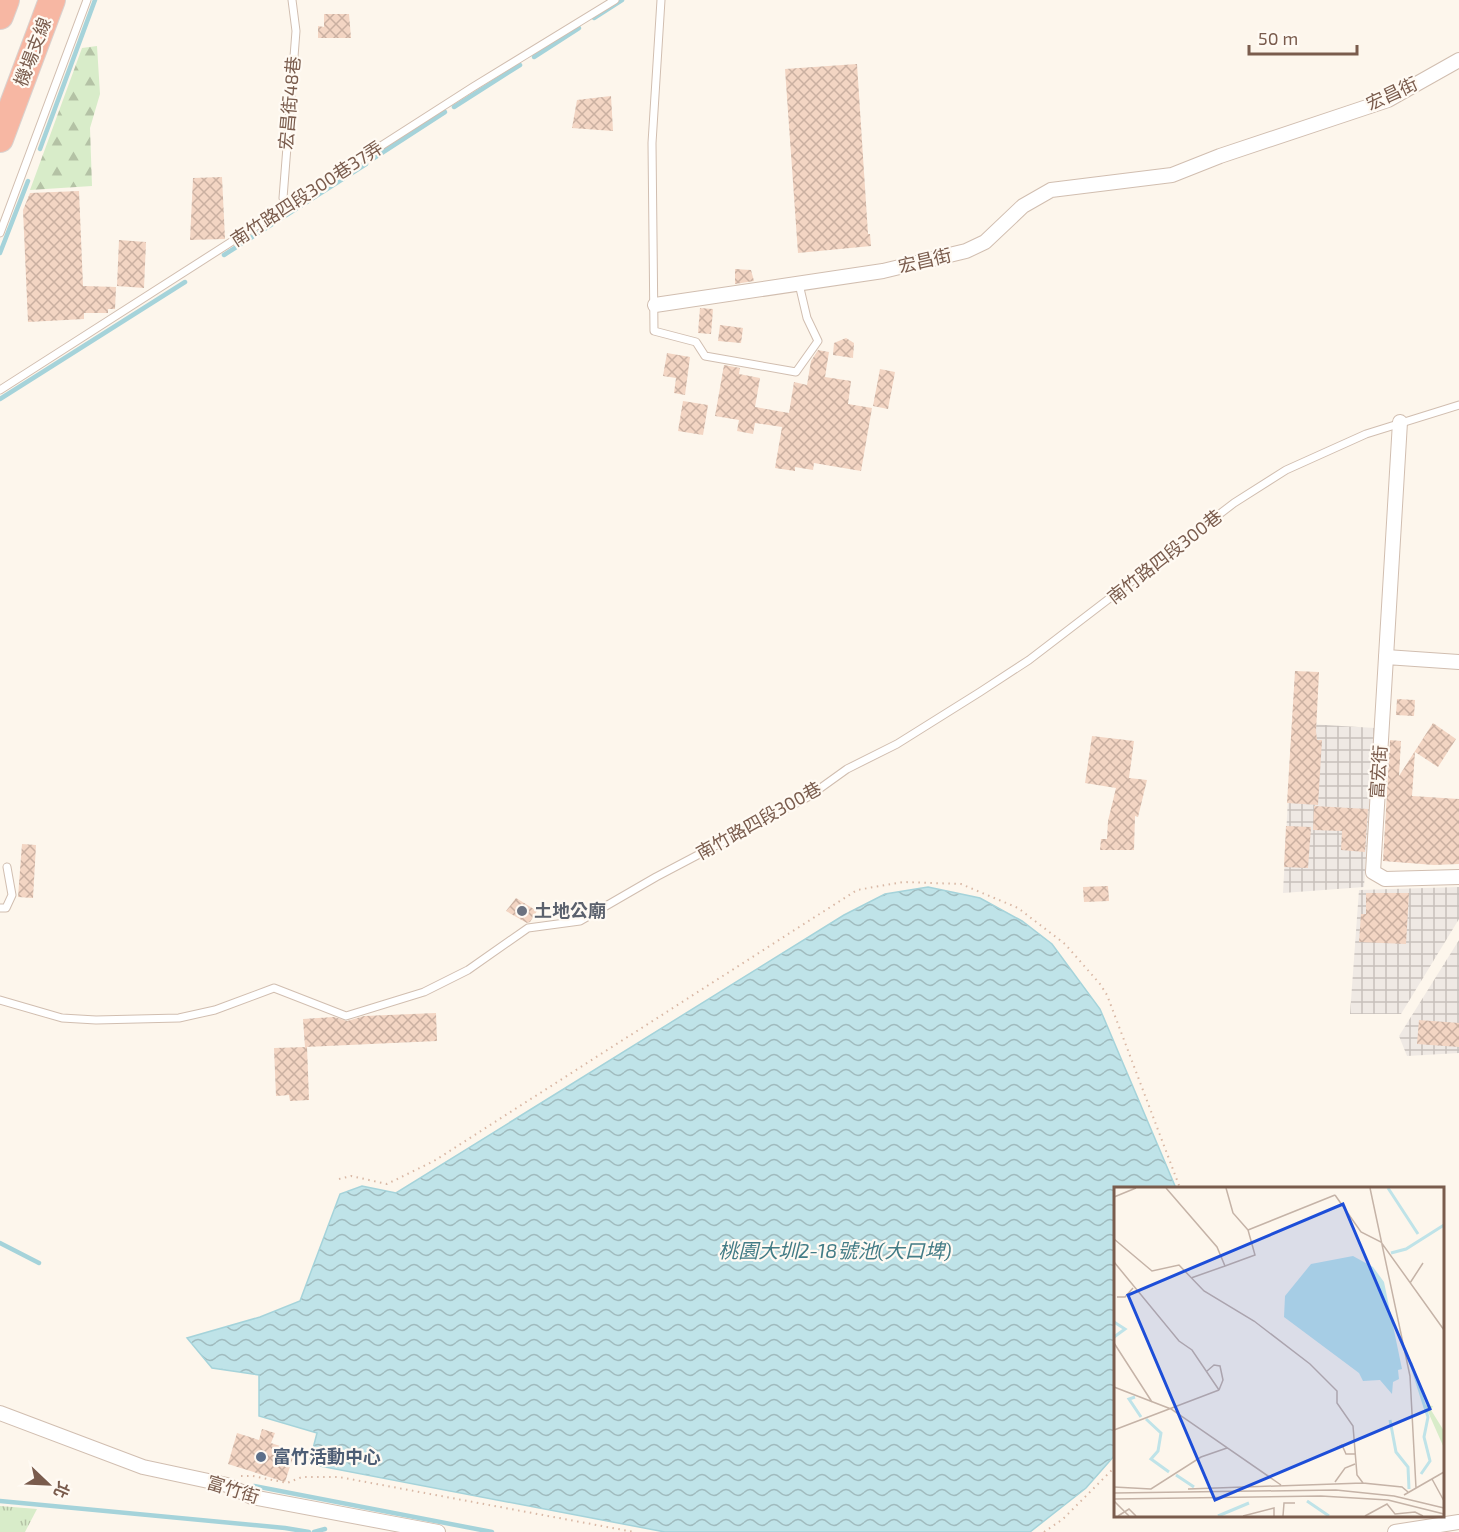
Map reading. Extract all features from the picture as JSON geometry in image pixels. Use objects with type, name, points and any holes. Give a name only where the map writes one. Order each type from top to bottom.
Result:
[{"type":"highway","points":[[0,16],[6,0]]},
{"type":"highway","name":"機場支線","points":[[0,139],[52,0]]},
{"type":"street","name":"宏昌街","points":[[655,305],[884,271],[966,251],[985,242],[1023,206],[1051,190],[1172,175],[1220,156],[1388,100],[1459,60]]},
{"type":"street","points":[[1400,422],[1386,657],[1459,662]]},
{"type":"street","name":"富宏街","points":[[1386,657],[1372,872],[1385,879],[1459,877]]},
{"type":"street","name":"富竹街","points":[[0,1413],[143,1467],[227,1485],[252,1497],[438,1532]]},
{"type":"street","points":[[1395,1532],[1459,1522]]},
{"type":"lane","points":[[0,233],[87,0]]},
{"type":"lane","name":"宏昌街48巷","points":[[287,206],[283,198],[296,30],[292,0]]},
{"type":"lane","name":"南竹路四段300巷37弄","points":[[0,390],[473,87],[615,0]]},
{"type":"lane","points":[[661,0],[652,143],[654,331],[696,342],[705,356],[796,372],[818,341],[807,318],[799,284]]},
{"type":"lane","name":"南竹路四段300巷","points":[[0,1000],[62,1018],[96,1020],[179,1018],[215,1010],[274,988],[346,1016],[424,992],[468,970],[528,928],[580,921],[656,877],[808,796],[847,769],[897,744],[1029,660],[1243,498],[1286,470],[1366,434],[1459,405]]},
{"type":"lane","points":[[0,908],[6,908],[12,895],[7,867]]},
{"type":"path","points":[[339,1179],[351,1176],[387,1184],[434,1161],[857,890],[903,882],[961,884],[1018,908],[1065,944],[1107,995],[1180,1187]]},
{"type":"path","points":[[1044,1532],[1063,1519],[1114,1468]]},
{"type":"path","points":[[227,1485],[238,1476],[253,1476],[287,1483],[302,1477],[339,1477],[634,1532]]},
{"type":"shaded area","points":[[1292,723],[1375,728],[1364,887],[1283,893]]},
{"type":"shaded area","points":[[1459,887],[1459,919],[1401,1014],[1350,1014],[1359,890]]},
{"type":"shaded area","points":[[1459,940],[1459,1053],[1407,1056],[1399,1036]]},
{"type":"green space","points":[[97,46],[100,94],[90,128],[92,186],[30,190],[82,48]]},
{"type":"green space","points":[[0,1506],[37,1509],[25,1532],[0,1532]]},
{"type":"water","name":"桃園大圳2-18號池(大口埤)","points":[[928,887],[980,898],[1022,921],[1052,944],[1100,1009],[1175,1186],[1114,1187],[1114,1456],[1086,1488],[1030,1532],[665,1532],[309,1464],[317,1433],[259,1416],[259,1375],[212,1368],[187,1338],[260,1317],[300,1301],[340,1194],[362,1186],[396,1193],[844,915],[885,894]]},
{"type":"building","points":[[324,14],[349,14],[351,38],[318,38],[318,26],[324,27]]},
{"type":"building","points":[[857,64],[868,234],[870,234],[871,246],[798,253],[785,69]]},
{"type":"building","points":[[611,96],[613,131],[572,128],[577,100]]},
{"type":"building","points":[[222,177],[225,239],[190,240],[193,178]]},
{"type":"building","points":[[79,191],[83,286],[116,287],[115,309],[108,309],[108,313],[84,313],[84,319],[28,322],[23,210],[30,193]]},
{"type":"building","points":[[119,240],[146,242],[144,288],[117,286]]},
{"type":"building","points":[[735,269],[751,270],[754,281],[735,284]]},
{"type":"building","points":[[700,308],[713,309],[711,334],[698,333]]},
{"type":"building","points":[[720,325],[743,328],[741,343],[718,341]]},
{"type":"building","points":[[846,338],[854,343],[853,358],[833,355],[834,343]]},
{"type":"building","points":[[818,350],[829,352],[825,377],[851,381],[848,404],[872,408],[861,471],[814,463],[813,470],[795,467],[795,471],[775,468],[782,427],[755,423],[753,434],[737,431],[739,420],[715,416],[724,365],[740,368],[739,374],[760,378],[755,407],[789,413],[794,382],[807,385],[811,361]]},
{"type":"building","points":[[667,353],[690,357],[685,395],[674,393],[676,378],[663,376]]},
{"type":"building","points":[[880,369],[895,372],[888,409],[873,406]]},
{"type":"building","points":[[683,401],[708,405],[703,435],[678,431]]},
{"type":"building","points":[[1295,671],[1319,672],[1316,731],[1317,740],[1322,740],[1318,805],[1287,803]]},
{"type":"building","points":[[1397,699],[1415,700],[1414,716],[1396,715]]},
{"type":"building","points":[[1433,723],[1456,739],[1438,767],[1415,752],[1412,796],[1459,799],[1459,864],[1434,865],[1383,861],[1390,740],[1401,741],[1399,776]]},
{"type":"building","points":[[1092,736],[1134,741],[1129,778],[1147,780],[1138,817],[1135,816],[1134,850],[1100,850],[1101,839],[1107,839],[1108,821],[1116,788],[1085,783]]},
{"type":"building","points":[[1314,806],[1368,809],[1365,852],[1341,850],[1342,831],[1313,830]]},
{"type":"building","points":[[1286,826],[1311,827],[1308,868],[1284,867]]},
{"type":"building","points":[[22,844],[36,845],[33,898],[18,897]]},
{"type":"building","points":[[1108,886],[1109,901],[1084,902],[1083,887]]},
{"type":"building","points":[[1366,893],[1409,893],[1406,944],[1359,942],[1361,914],[1366,914]]},
{"type":"building","name":"土地公廟","points":[[516,898],[537,911],[530,922],[527,923],[506,911]]},
{"type":"building","points":[[436,1013],[437,1041],[305,1047],[303,1019],[334,1017],[347,1021],[364,1016]]},
{"type":"building","points":[[1419,1020],[1459,1023],[1459,1047],[1417,1044]]},
{"type":"building","points":[[307,1047],[309,1100],[290,1101],[289,1095],[276,1096],[274,1048]]},
{"type":"building","name":"富竹活動中心","points":[[262,1429],[275,1433],[271,1443],[295,1451],[285,1482],[228,1464],[237,1433],[259,1440]]},
{"type":"waterway","points":[[40,149],[95,0]]},
{"type":"waterway","points":[[594,18],[622,0]]},
{"type":"waterway","points":[[534,57],[579,28]]},
{"type":"waterway","points":[[454,107],[520,65]]},
{"type":"waterway","points":[[374,158],[445,112]]},
{"type":"waterway","points":[[224,255],[366,164]]},
{"type":"waterway","points":[[0,253],[28,181]]},
{"type":"waterway","points":[[0,399],[185,282]]},
{"type":"waterway","points":[[0,1243],[39,1263]]},
{"type":"waterway","points":[[254,1486],[492,1532]]},
{"type":"waterway","points":[[0,1501],[309,1532]]},
{"type":"waterway","points":[[314,1532],[325,1529]]},
{"type":"place","name":"土地公廟","points":[[522,911]]},
{"type":"place","name":"富竹活動中心","points":[[261,1457]]}]
